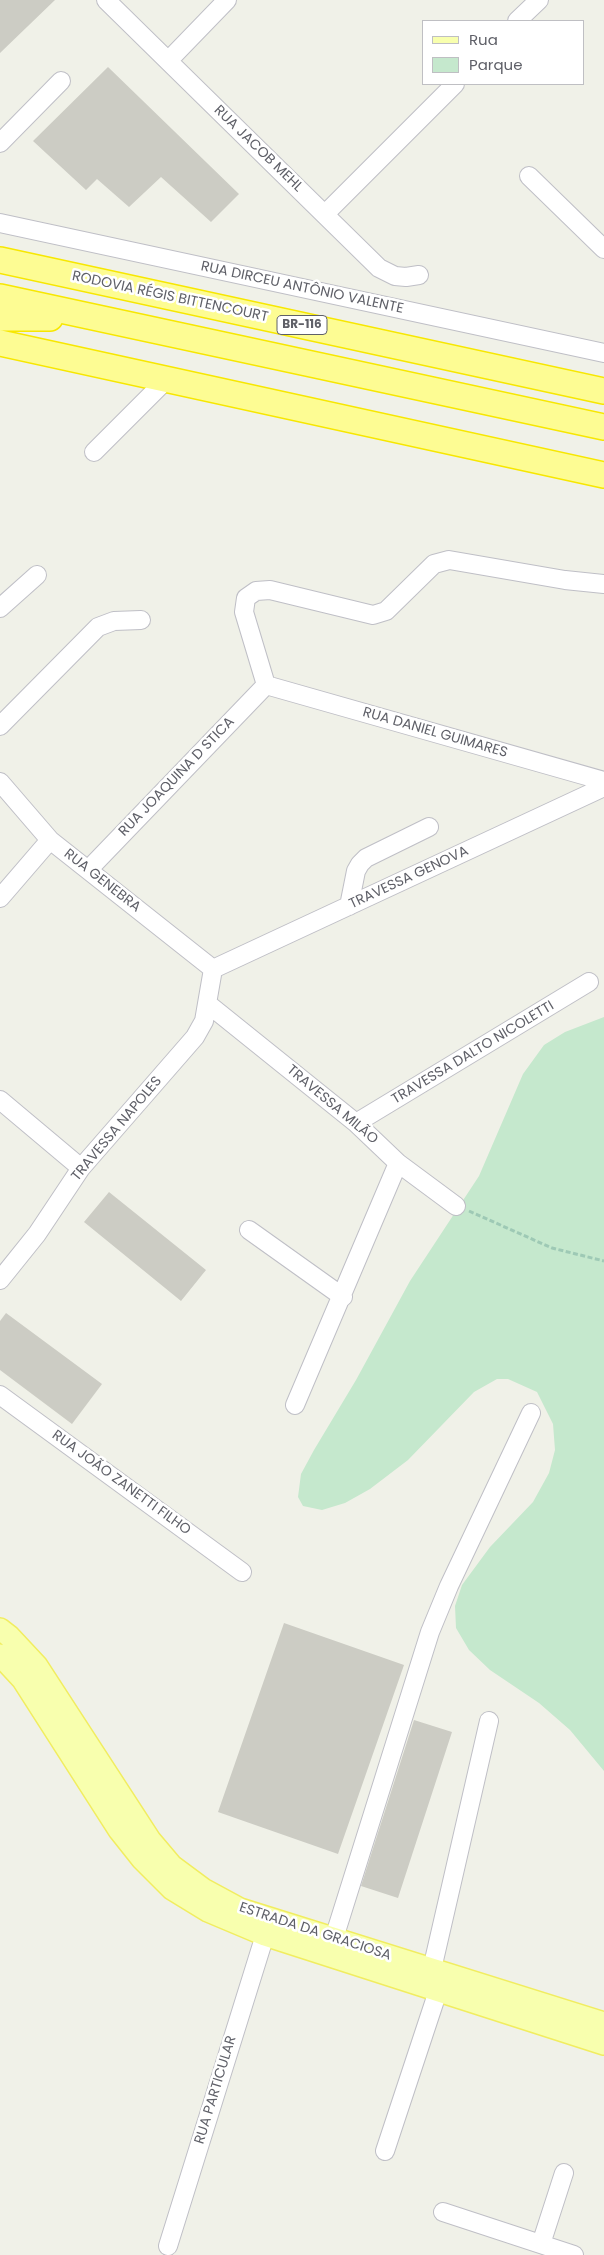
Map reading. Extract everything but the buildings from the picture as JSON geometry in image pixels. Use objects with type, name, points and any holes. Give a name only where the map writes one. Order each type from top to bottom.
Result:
[{"type":"highway","name":"RODOVIA RÉGIS BITTENCOURT","points":[[0,260],[604,390]]},
{"type":"highway","points":[[0,297],[604,426]]},
{"type":"highway","points":[[0,318],[100,318]]},
{"type":"highway","points":[[0,343],[604,475]]},
{"type":"main road","name":"ESTRADA DA GRACIOSA","points":[[0,1629],[37,1666],[150,1840],[172,1866],[203,1889],[240,1909],[604,2023]]},
{"type":"main road","name":"ESTRADA DA GRACIOSA","points":[[0,1654],[23,1680],[119,1830],[142,1859],[172,1888],[193,1902],[208,1911],[264,1935],[604,2044]]},
{"type":"street","name":"RUA JACOB MEHL","points":[[106,0],[380,268],[395,276],[419,275]]},
{"type":"street","points":[[168,61],[227,0]]},
{"type":"street","points":[[518,20],[539,0]]},
{"type":"street","points":[[2,138],[61,80]]},
{"type":"street","points":[[325,214],[454,85]]},
{"type":"street","points":[[529,176],[604,249]]},
{"type":"street","name":"RUA DIRCEU ANTÔNIO VALENTE","points":[[0,223],[604,353]]},
{"type":"street","points":[[94,452],[167,380]]},
{"type":"street","points":[[266,685],[244,612],[246,598],[256,590],[270,590],[372,615],[386,611],[434,564],[449,560],[565,580],[604,584]]},
{"type":"street","points":[[0,608],[37,575]]},
{"type":"street","points":[[0,726],[98,627],[114,621],[140,620]]},
{"type":"street","name":"RUA DANIEL GUIMARES","points":[[266,685],[604,781]]},
{"type":"street","name":"RUA JOAQUINA D STICA","points":[[88,870],[266,685]]},
{"type":"street","name":"RUA GENEBRA","points":[[0,782],[50,840],[213,970]]},
{"type":"street","name":"TRAVESSA GENOVA","points":[[213,970],[604,787]]},
{"type":"street","points":[[349,906],[356,871],[366,858],[429,827]]},
{"type":"street","points":[[0,898],[50,840]]},
{"type":"street","name":"TRAVESSA NAPOLES","points":[[0,1280],[37,1234],[81,1168],[195,1037],[204,1021],[213,970]]},
{"type":"street","name":"TRAVESSA DALTO NICOLETTI","points":[[356,1123],[589,982]]},
{"type":"street","name":"TRAVESSA MILÃO","points":[[208,1004],[356,1123],[398,1163],[456,1206]]},
{"type":"street","points":[[0,1100],[81,1168]]},
{"type":"street","points":[[296,1405],[398,1163]]},
{"type":"street","points":[[249,1230],[342,1297]]},
{"type":"street","name":"RUA JOÃO ZANETTI FILHO","points":[[0,1395],[242,1572]]},
{"type":"street","points":[[334,1938],[430,1632],[449,1586],[531,1413]]},
{"type":"street","points":[[432,1969],[489,1721]]},
{"type":"street","name":"RUA PARTICULAR","points":[[168,2246],[264,1935]]},
{"type":"street","points":[[385,2151],[438,1991]]},
{"type":"street","points":[[541,2244],[564,2173]]},
{"type":"street","points":[[443,2212],[574,2255]]},
{"type":"path","points":[[456,1206],[552,1248],[604,1261]]},
{"type":"green space","points":[[604,1017],[604,1771],[570,1730],[539,1703],[490,1670],[469,1650],[456,1628],[455,1606],[462,1585],[490,1547],[533,1502],[549,1473],[555,1450],[553,1424],[537,1392],[508,1379],[497,1379],[474,1392],[408,1460],[370,1489],[345,1503],[322,1510],[303,1506],[298,1497],[301,1474],[314,1450],[356,1380],[410,1281],[479,1176],[523,1074],[544,1045],[565,1032]]}]
